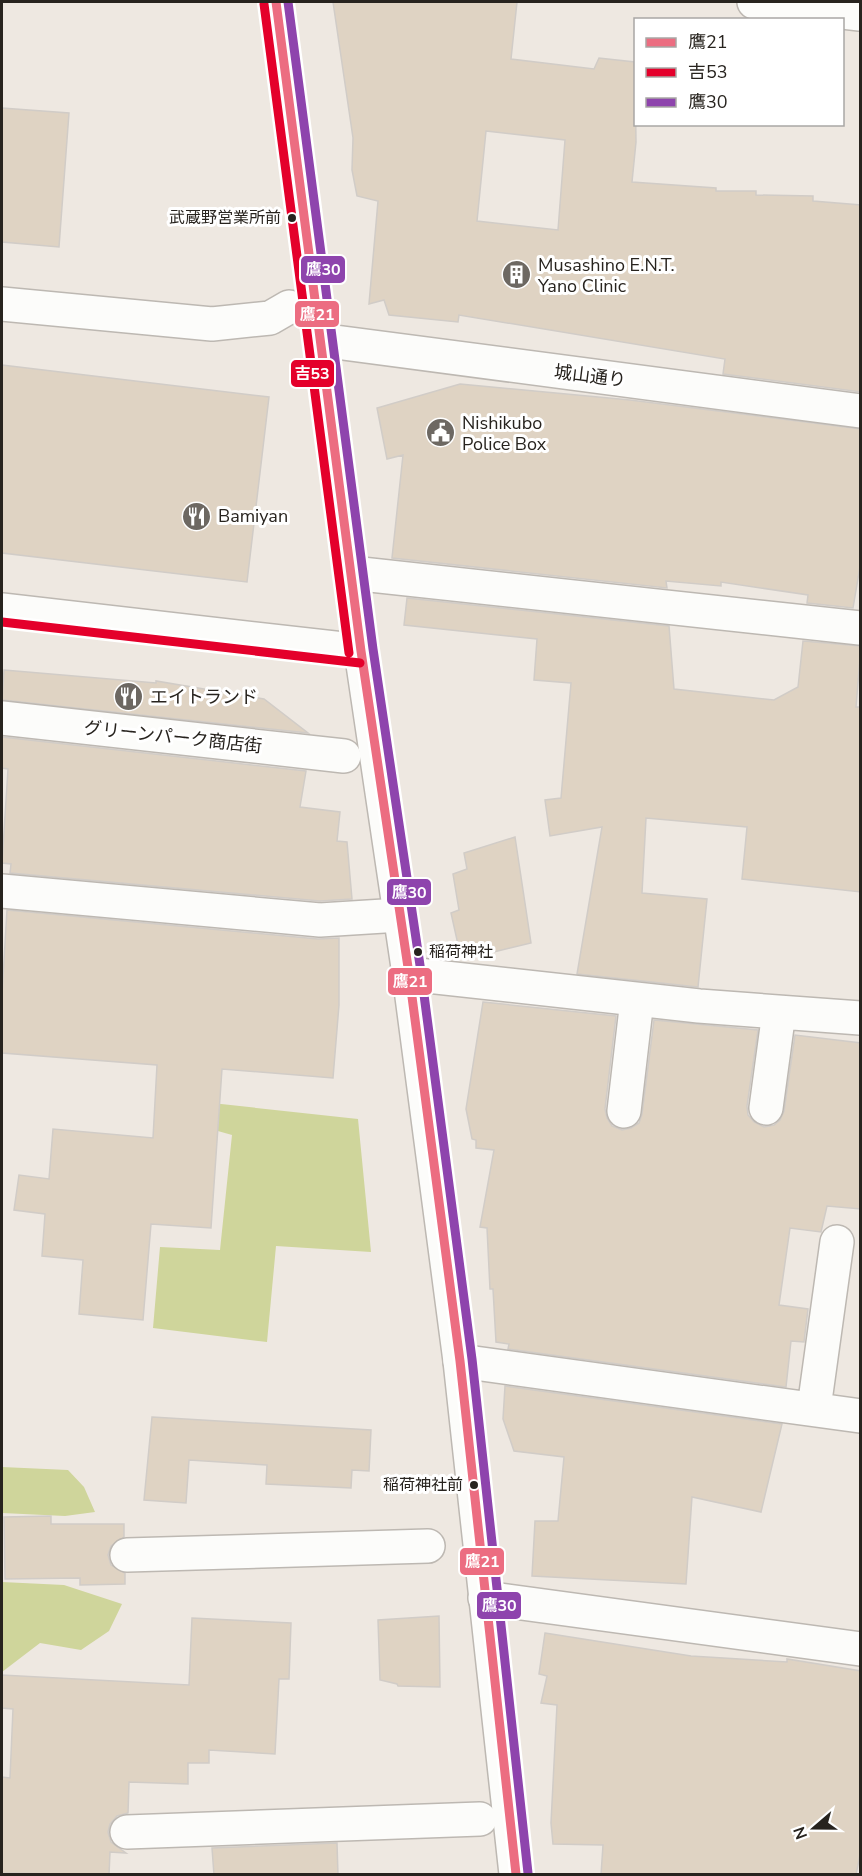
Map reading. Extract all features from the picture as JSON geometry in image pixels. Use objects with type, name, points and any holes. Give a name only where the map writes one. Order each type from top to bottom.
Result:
[{"type":"street","points":[[276,2],[361,651],[409,975],[460,1360],[516,1875]]},
{"type":"street","points":[[754,2],[861,14]]},
{"type":"street","points":[[2,304],[212,324],[270,318],[289,307]]},
{"type":"street","name":"城山通り","points":[[320,340],[861,411]]},
{"type":"street","points":[[352,573],[861,628]]},
{"type":"street","points":[[2,609],[361,651]]},
{"type":"street","name":"グリーンパーク商店街","points":[[2,718],[344,756]]},
{"type":"street","points":[[2,891],[320,920],[400,915]]},
{"type":"street","points":[[409,975],[637,1000],[861,1018]]},
{"type":"street","points":[[624,1111],[637,1000]]},
{"type":"street","points":[[766,1108],[778,1012]]},
{"type":"street","points":[[814,1408],[837,1242]]},
{"type":"street","points":[[460,1360],[861,1416]]},
{"type":"street","points":[[128,1555],[428,1546]]},
{"type":"street","points":[[485,1598],[861,1649]]},
{"type":"street","points":[[127,1832],[480,1819]]},
{"type":"green space","points":[[184,1100],[358,1119],[371,1252],[276,1246],[267,1342],[153,1328],[160,1247],[220,1250],[232,1135],[186,1122]]},
{"type":"green space","points":[[2,1467],[68,1470],[84,1487],[95,1512],[65,1516],[2,1513]]},
{"type":"green space","points":[[2,1582],[64,1585],[122,1604],[109,1631],[81,1650],[40,1643],[2,1672]]},
{"type":"building","points":[[333,2],[517,2],[511,59],[594,69],[599,58],[634,62],[636,142],[632,182],[716,188],[716,191],[756,191],[756,195],[813,196],[813,201],[861,205],[861,392],[723,374],[725,359],[459,315],[458,322],[389,315],[384,300],[369,304],[378,201],[357,196],[352,170],[353,138]],"holes":[[[486,131],[565,140],[558,230],[477,221]]]},
{"type":"building","points":[[2,108],[69,113],[59,247],[2,242]]},
{"type":"building","points":[[2,365],[269,397],[247,582],[2,553]]},
{"type":"building","points":[[460,384],[630,400],[861,429],[861,561],[853,608],[807,603],[808,595],[721,582],[721,586],[666,581],[667,588],[392,558],[403,455],[387,459],[377,408]]},
{"type":"building","points":[[407,598],[669,626],[674,689],[774,700],[798,687],[803,641],[861,646],[856,707],[861,707],[861,892],[742,879],[747,827],[646,818],[642,893],[707,899],[698,987],[577,974],[602,827],[550,836],[545,800],[561,798],[571,683],[534,680],[537,639],[404,625]]},
{"type":"building","points":[[4,670],[156,683],[156,681],[264,699],[308,733],[2,700]]},
{"type":"building","points":[[2,737],[306,771],[300,807],[340,812],[337,841],[347,842],[352,899],[320,901],[10,873],[11,864],[2,863],[8,769],[2,768]]},
{"type":"building","points":[[515,837],[531,943],[473,957],[468,945],[459,949],[451,913],[459,910],[453,874],[467,869],[464,853]]},
{"type":"building","points":[[7,910],[318,939],[339,938],[339,1005],[333,1078],[222,1069],[211,1228],[151,1224],[143,1320],[79,1314],[83,1260],[42,1256],[45,1214],[14,1210],[19,1175],[49,1179],[53,1129],[153,1138],[157,1065],[2,1053],[2,994]]},
{"type":"building","points":[[483,1002],[616,1016],[605,1109],[612,1126],[622,1130],[639,1123],[642,1114],[654,1020],[758,1030],[747,1106],[748,1115],[754,1122],[764,1127],[774,1125],[780,1120],[784,1111],[795,1035],[861,1043],[861,1209],[827,1206],[821,1232],[790,1228],[779,1305],[808,1309],[804,1342],[791,1341],[786,1387],[508,1349],[509,1344],[496,1342],[493,1289],[490,1289],[487,1228],[480,1227],[494,1150],[476,1148],[476,1140],[472,1139],[466,1109]]},
{"type":"building","points":[[505,1386],[782,1424],[761,1512],[692,1497],[686,1584],[532,1576],[535,1521],[558,1521],[564,1457],[514,1451],[503,1419]]},
{"type":"building","points":[[152,1417],[371,1430],[369,1471],[352,1470],[351,1488],[266,1484],[267,1465],[189,1460],[186,1503],[144,1500]]},
{"type":"building","points":[[51,1516],[51,1524],[124,1524],[124,1537],[111,1546],[108,1555],[111,1565],[125,1573],[125,1584],[80,1585],[80,1578],[5,1579],[4,1517]]},
{"type":"building","points":[[439,1616],[440,1687],[398,1686],[380,1680],[378,1620]]},
{"type":"building","points":[[192,1618],[291,1623],[289,1679],[279,1679],[275,1754],[209,1750],[209,1763],[188,1763],[188,1784],[129,1782],[128,1813],[117,1816],[110,1824],[108,1832],[111,1842],[126,1853],[110,1852],[109,1875],[2,1873],[2,1777],[10,1778],[13,1709],[2,1708],[2,1675],[189,1685]]},
{"type":"building","points":[[545,1633],[691,1656],[787,1662],[787,1659],[861,1671],[861,1850],[856,1875],[601,1875],[603,1845],[553,1844],[551,1823],[557,1705],[541,1703],[547,1676],[539,1674]]},
{"type":"building","points":[[337,1843],[338,1875],[214,1875],[212,1848]]},
{"type":"transit line","name":"鷹21","points":[[276,2],[361,651],[409,974],[460,1361],[516,1874]]},
{"type":"transit line","name":"鷹30","points":[[288,2],[373,649],[421,972],[472,1359],[528,1873]]},
{"type":"transit line","name":"吉53","points":[[264,4],[349,653]]},
{"type":"transit line","name":"吉53","points":[[2,622],[360,663]]},
{"type":"place","name":"武蔵野営業所前","points":[[292,218]]},
{"type":"place","name":"Musashino E.N.T. Yano Clinic","points":[[517,275]]},
{"type":"place","name":"Nishikubo Police Box","points":[[441,433]]},
{"type":"place","name":"Bamiyan","points":[[197,516]]},
{"type":"place","name":"エイトランド","points":[[129,697]]},
{"type":"place","name":"稲荷神社","points":[[418,952]]},
{"type":"place","name":"稲荷神社前","points":[[474,1485]]}]
